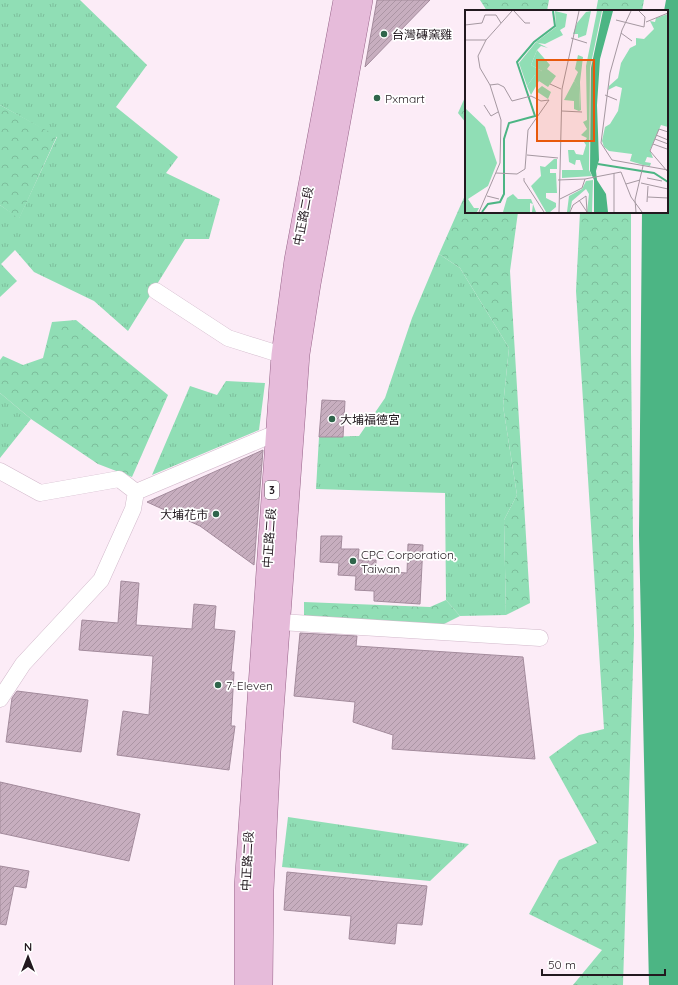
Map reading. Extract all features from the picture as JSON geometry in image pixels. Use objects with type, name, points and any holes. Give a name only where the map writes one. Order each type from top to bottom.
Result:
[{"type":"main road","name":"中正路二段","points":[[245,985],[245,887],[282,356],[295,260],[344,0]]},
{"type":"main road","name":"中正路二段","points":[[262,985],[270,752],[299,354],[310,284],[362,0]]},
{"type":"street","points":[[156,291],[228,338],[282,356]]},
{"type":"street","points":[[136,492],[276,433]]},
{"type":"street","points":[[0,471],[40,493],[119,479],[136,492]]},
{"type":"street","points":[[0,699],[23,664],[101,580],[134,510],[136,492]]},
{"type":"street","points":[[280,622],[540,638]]},
{"type":"green space","points":[[0,0],[80,0],[147,65],[116,107],[178,157],[166,173],[220,199],[209,239],[185,239],[128,331],[94,301],[34,272],[15,250],[1,264],[17,281],[0,297],[0,205],[19,218],[57,137],[0,105]]},
{"type":"green space","points":[[480,0],[549,0],[547,10],[486,10]]},
{"type":"green space","points":[[598,0],[644,0],[642,10],[596,10]]},
{"type":"green space","points":[[465,97],[465,122],[458,113]]},
{"type":"green space","points":[[0,105],[57,136],[19,219],[0,205]]},
{"type":"green space","points":[[465,195],[465,213],[518,213],[510,271],[530,603],[506,615],[504,520],[517,495],[503,406],[509,348],[460,268],[439,254]]},
{"type":"green space","points":[[580,213],[631,213],[634,635],[623,985],[573,985],[602,950],[529,914],[559,860],[597,843],[549,757],[579,735],[604,729],[576,291]]},
{"type":"green space","points":[[439,254],[460,268],[509,348],[503,406],[517,495],[504,520],[506,615],[460,616],[446,600],[445,493],[316,489],[319,437],[359,436],[385,398],[412,318]]},
{"type":"green space","points":[[76,320],[168,395],[132,477],[98,464],[31,419],[0,393],[0,360],[3,356],[23,365],[43,358],[52,322]]},
{"type":"green space","points":[[226,381],[265,383],[259,430],[152,475],[190,386],[217,395]]},
{"type":"green space","points":[[0,393],[31,419],[0,458]]},
{"type":"green space","points":[[446,600],[460,616],[440,626],[304,617],[304,602],[430,607]]},
{"type":"green space","points":[[288,817],[469,844],[430,881],[282,867]]},
{"type":"shaded area","points":[[666,0],[678,0],[678,985],[649,985],[639,535],[642,213],[668,213],[668,10],[664,10]]},
{"type":"building","name":"台灣磚窯雞","points":[[377,0],[430,0],[365,67]]},
{"type":"building","name":"大埔福德宮","points":[[322,400],[345,401],[343,437],[319,437]]},
{"type":"building","name":"大埔花市","points":[[263,450],[254,565],[200,526],[147,502]]},
{"type":"building","points":[[321,536],[342,536],[341,549],[359,549],[358,560],[376,560],[376,571],[407,573],[408,544],[423,545],[420,604],[374,601],[374,591],[355,590],[356,576],[338,575],[339,563],[320,562]]},
{"type":"building","points":[[121,581],[139,583],[136,625],[192,629],[194,604],[216,606],[214,629],[235,631],[231,672],[234,672],[231,726],[235,726],[229,770],[117,755],[123,711],[149,715],[153,656],[79,650],[82,620],[118,623]]},
{"type":"building","points":[[300,633],[357,636],[356,646],[523,657],[535,759],[392,749],[393,735],[353,722],[355,702],[294,696]]},
{"type":"building","points":[[17,691],[88,700],[81,752],[6,742],[12,698]]},
{"type":"building","points":[[0,782],[140,814],[129,861],[0,833]]},
{"type":"building","points":[[0,866],[29,871],[26,888],[14,886],[6,925],[0,924]]},
{"type":"building","points":[[287,872],[427,886],[422,925],[397,923],[395,944],[349,939],[351,916],[284,910]]},
{"type":"place","name":"台灣磚窯雞","points":[[384,34]]},
{"type":"place","name":"Pxmart","points":[[377,98]]},
{"type":"place","name":"大埔福德宮","points":[[332,419]]},
{"type":"place","name":"大埔花市","points":[[216,514]]},
{"type":"place","name":"CPC Corporation, Taiwan","points":[[353,561]]},
{"type":"place","name":"7-Eleven","points":[[218,685]]}]
